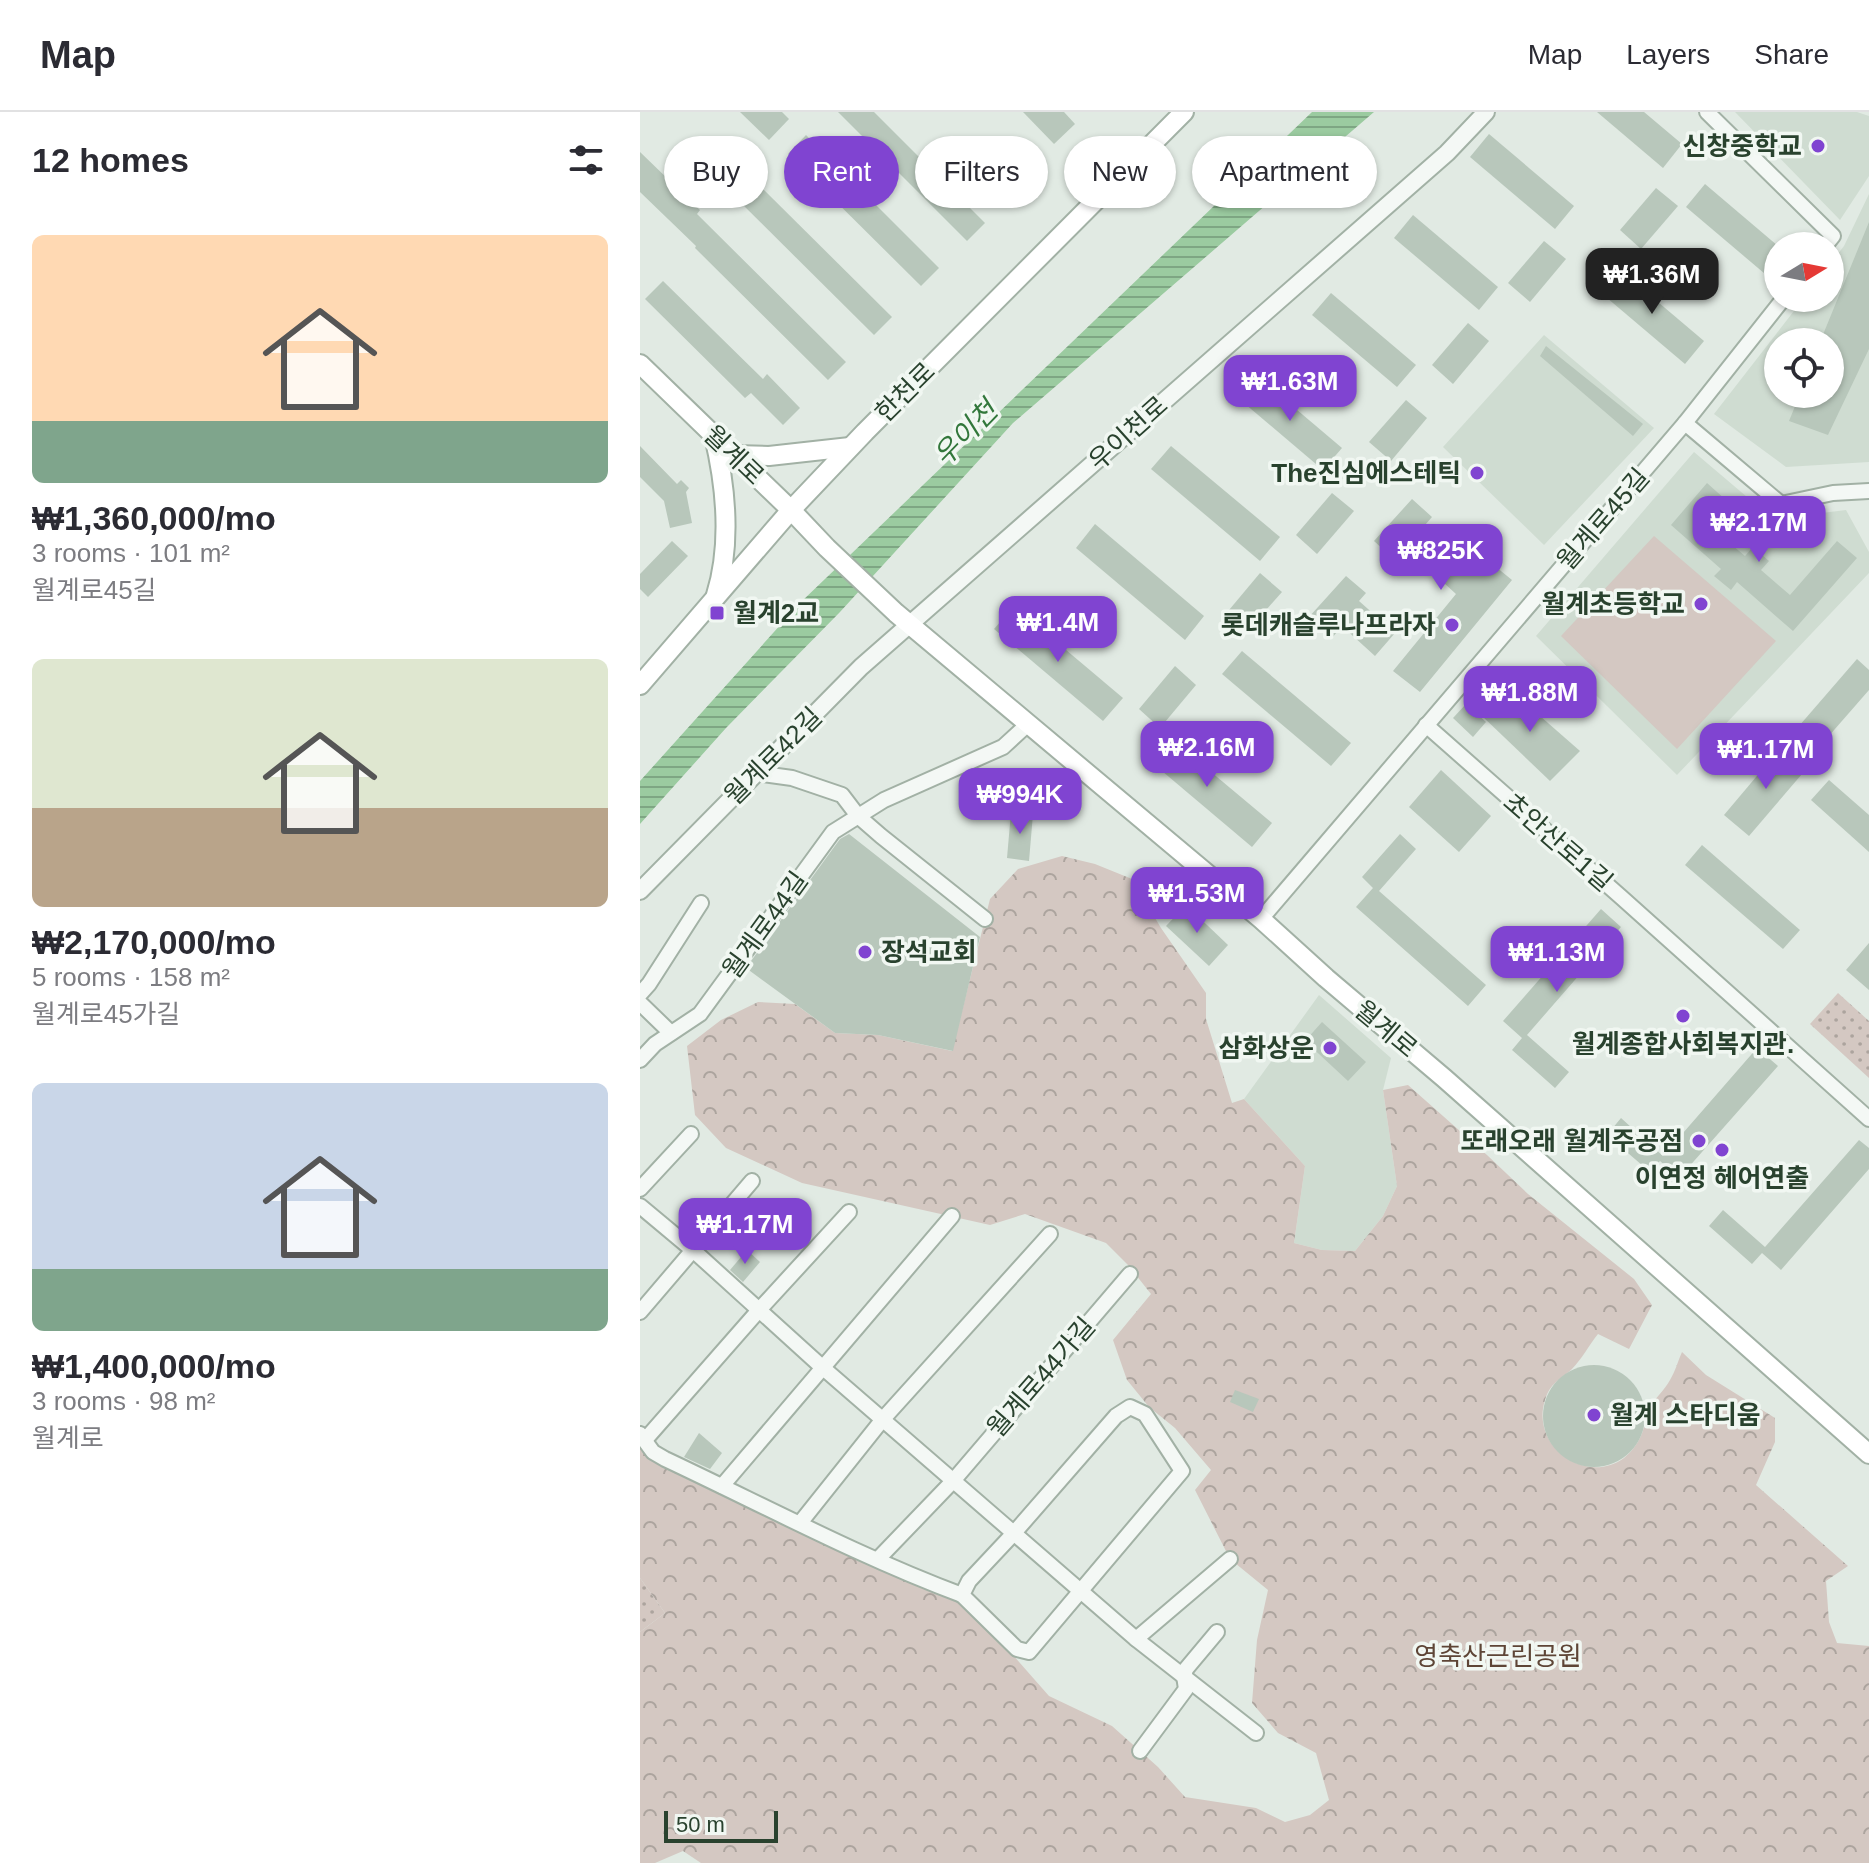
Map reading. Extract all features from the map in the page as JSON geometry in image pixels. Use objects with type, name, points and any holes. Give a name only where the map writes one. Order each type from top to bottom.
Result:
[{"type":"main road","name":"한천로","points":[[640,685],[791,510],[850,447],[1184,112]]},
{"type":"main road","name":"월계로","points":[[640,364],[903,619],[1261,919],[1869,1454]]},
{"type":"main road","points":[[714,436],[726,524],[715,598]]},
{"type":"main road","points":[[734,455],[769,456],[850,447]]},
{"type":"street","name":"우이천로","points":[[903,619],[1447,153],[1486,112]]},
{"type":"street","points":[[1707,112],[1829,232]]},
{"type":"street","name":"월계로45길","points":[[1261,919],[1685,423],[1773,312]]},
{"type":"street","points":[[1685,423],[1781,504],[1833,493],[1869,491]]},
{"type":"street","name":"월계로42길","points":[[640,891],[861,667],[903,619]]},
{"type":"street","name":"월계로44길","points":[[640,1060],[655,1044],[700,1014],[833,832],[884,800],[1003,747],[1028,724]]},
{"type":"street","name":"초안산로1길","points":[[1426,725],[1869,1119]]},
{"type":"street","points":[[756,773],[792,778],[842,795],[858,816],[985,919]]},
{"type":"street","points":[[640,994],[701,903]]},
{"type":"street","points":[[640,1003],[671,1033]]},
{"type":"street","points":[[640,1189],[691,1134]]},
{"type":"street","points":[[640,1312],[752,1181]]},
{"type":"street","points":[[640,1206],[1136,1639],[1256,1733]]},
{"type":"street","points":[[849,1212],[642,1437],[653,1452],[665,1459],[932,1584],[962,1595],[1017,1649],[1029,1652],[1182,1471],[1145,1414],[1130,1407],[1116,1416],[969,1581],[962,1595]]},
{"type":"street","points":[[722,1486],[952,1216]]},
{"type":"street","points":[[800,1523],[883,1419],[1050,1234]]},
{"type":"street","name":"월계로44가길","points":[[878,1559],[953,1481],[1130,1274]]},
{"type":"street","points":[[1136,1639],[1230,1559]]},
{"type":"street","points":[[1140,1751],[1186,1689],[1186,1669],[1217,1632]]},
{"type":"shaded area","name":"우이천","points":[[1312,112],[1374,112],[1346,136],[1287,136]]},
{"type":"shaded area","name":"신창중학교","points":[[1735,112],[1857,112],[1869,116],[1869,176],[1840,220]]},
{"type":"shaded area","points":[[1869,194],[1869,462],[1786,467],[1714,414],[1764,350],[1764,408],[1844,408],[1844,328],[1781,328],[1793,312],[1844,312],[1844,246]]},
{"type":"shaded area","name":"우이천","points":[[1212,208],[1263,208],[1013,423],[840,612],[726,728],[640,824],[640,781],[801,602]]},
{"type":"shaded area","points":[[1544,335],[1654,428],[1544,545],[1443,447]]},
{"type":"shaded area","name":"월계초등학교","points":[[1694,452],[1773,519],[1846,510],[1869,552],[1869,573],[1677,775],[1536,636]]},
{"type":"shaded area","points":[[1319,995],[1391,1058],[1383,1090],[1397,1186],[1383,1216],[1355,1251],[1322,1250],[1294,1243],[1305,1166],[1244,1099]]},
{"type":"green space","points":[[1654,536],[1776,641],[1677,749],[1561,636]]},
{"type":"green space","name":"영축산근린공원","points":[[1062,856],[1095,864],[1132,879],[1206,993],[1206,1019],[1232,1103],[1244,1099],[1305,1166],[1294,1243],[1322,1250],[1355,1251],[1383,1216],[1397,1186],[1383,1090],[1408,1085],[1528,1194],[1634,1279],[1652,1305],[1629,1349],[1598,1334],[1576,1365],[1547,1394],[1543,1417],[1546,1432],[1553,1446],[1565,1457],[1594,1467],[1609,1465],[1628,1455],[1643,1431],[1648,1410],[1670,1380],[1682,1352],[1706,1375],[1775,1418],[1775,1442],[1756,1485],[1848,1566],[1826,1581],[1829,1622],[1837,1643],[1869,1646],[1869,1863],[701,1863],[683,1851],[655,1863],[640,1863],[640,1632],[665,1613],[640,1578],[640,1447],[651,1459],[839,1549],[959,1602],[1049,1696],[1112,1726],[1158,1767],[1185,1797],[1256,1808],[1285,1822],[1310,1815],[1329,1800],[1316,1753],[1278,1733],[1252,1703],[1257,1640],[1268,1590],[1230,1559],[1195,1490],[1211,1470],[1127,1380],[1113,1340],[1151,1294],[1128,1265],[1106,1243],[1025,1214],[990,1225],[802,1183],[726,1148],[695,1115],[687,1046],[721,1020],[758,1002],[795,1004],[835,1033],[878,1035],[952,1051],[990,899],[1018,869]]},
{"type":"green space","points":[[1838,993],[1869,1021],[1869,1078],[1810,1024]]},
{"type":"green space","points":[[640,1578],[665,1613],[640,1632]]},
{"type":"building","points":[[740,112],[782,112],[789,119],[769,140]]},
{"type":"building","points":[[838,112],[874,112],[898,136],[862,136]]},
{"type":"building","points":[[1023,112],[1064,112],[1075,124],[1054,144]]},
{"type":"building","points":[[1597,112],[1644,112],[1682,144],[1663,168]]},
{"type":"building","points":[[1489,134],[1574,206],[1555,229],[1470,157]]},
{"type":"building","points":[[899,137],[915,153],[915,189],[899,173]]},
{"type":"building","points":[[640,152],[664,175],[664,208],[698,208],[697,214],[846,362],[828,380],[640,192]]},
{"type":"building","points":[[1705,184],[1764,234],[1764,273],[1686,207]]},
{"type":"building","points":[[1656,188],[1678,206],[1641,249],[1620,230]]},
{"type":"building","points":[[768,194],[892,317],[874,335],[746,208],[768,208]]},
{"type":"building","points":[[842,208],[879,208],[939,268],[921,286]]},
{"type":"building","points":[[934,208],[970,208],[985,223],[967,241]]},
{"type":"building","points":[[1413,215],[1498,287],[1479,310],[1394,238]]},
{"type":"building","points":[[1869,222],[1869,349],[1844,401],[1844,328],[1826,328],[1832,312],[1844,312],[1844,283]]},
{"type":"building","points":[[1544,241],[1566,259],[1530,302],[1508,283]]},
{"type":"building","points":[[1619,269],[1704,341],[1685,364],[1600,292]]},
{"type":"building","points":[[663,281],[763,379],[767,374],[800,408],[783,425],[751,393],[745,398],[645,299]]},
{"type":"building","points":[[1331,293],[1416,365],[1397,387],[1312,315]]},
{"type":"building","points":[[1468,323],[1489,341],[1453,384],[1432,365]]},
{"type":"building","points":[[1546,346],[1643,424],[1633,436],[1540,356]]},
{"type":"building","points":[[1257,376],[1342,448],[1323,470],[1238,398]]},
{"type":"building","points":[[1406,400],[1427,418],[1391,461],[1369,442]]},
{"type":"building","points":[[1794,408],[1841,408],[1828,435],[1789,421]]},
{"type":"building","points":[[640,446],[677,484],[681,480],[689,488],[686,492],[692,523],[670,528],[664,501],[640,477]]},
{"type":"building","points":[[1171,446],[1280,537],[1260,561],[1151,469]]},
{"type":"building","name":"월계초등학교","points":[[1707,483],[1726,500],[1706,523],[1745,556],[1753,547],[1769,561],[1761,570],[1790,595],[1837,541],[1857,558],[1793,631],[1737,582],[1731,590],[1714,576],[1721,569],[1671,525]]},
{"type":"building","points":[[1332,493],[1354,511],[1317,554],[1296,535]]},
{"type":"building","points":[[1412,499],[1432,517],[1425,525],[1475,570],[1485,558],[1512,580],[1420,692],[1393,671],[1456,594],[1408,550],[1397,562],[1374,541]]},
{"type":"building","points":[[1095,524],[1204,616],[1185,640],[1076,548]]},
{"type":"building","points":[[672,541],[688,556],[648,597],[640,589],[640,574]]},
{"type":"building","points":[[1260,573],[1282,592],[1245,634],[1224,616]]},
{"type":"building","points":[[1346,576],[1366,593],[1359,601],[1395,633],[1375,656],[1342,626],[1332,638],[1309,617]]},
{"type":"building","points":[[1014,606],[1123,698],[1103,721],[994,629]]},
{"type":"building","points":[[1242,651],[1351,743],[1331,766],[1222,674]]},
{"type":"building","points":[[1857,659],[1869,670],[1869,690],[1821,745],[1799,726]]},
{"type":"building","points":[[1175,666],[1196,685],[1160,728],[1139,709]]},
{"type":"building","points":[[1507,687],[1580,751],[1550,781],[1482,716]]},
{"type":"building","points":[[1466,704],[1486,722],[1473,737],[1453,718]]},
{"type":"building","points":[[1162,731],[1272,823],[1252,847],[1143,755]]},
{"type":"building","points":[[1783,745],[1808,767],[1749,836],[1724,815]]},
{"type":"building","points":[[1441,770],[1491,816],[1459,852],[1409,807]]},
{"type":"building","points":[[1829,780],[1869,815],[1869,852],[1811,800]]},
{"type":"building","points":[[1011,812],[1033,814],[1029,861],[1007,858]]},
{"type":"building","name":"장석교회","points":[[849,834],[980,937],[953,1051],[878,1035],[835,1033],[746,968],[840,839]]},
{"type":"building","points":[[1400,834],[1416,849],[1379,891],[1486,985],[1468,1006],[1356,907],[1373,888],[1362,877]]},
{"type":"building","points":[[1702,845],[1800,930],[1783,949],[1685,865]]},
{"type":"building","points":[[1186,905],[1228,945],[1209,966],[1166,926]]},
{"type":"building","points":[[1601,909],[1621,927],[1527,1035],[1569,1072],[1555,1088],[1512,1050],[1522,1038],[1503,1021]]},
{"type":"building","points":[[1869,943],[1869,990],[1846,970]]},
{"type":"building","points":[[1322,1022],[1366,1062],[1348,1081],[1305,1041]]},
{"type":"building","points":[[1757,1048],[1778,1066],[1679,1178],[1660,1161],[1650,1172],[1607,1135],[1621,1118],[1663,1156]]},
{"type":"building","points":[[1859,1140],[1869,1148],[1869,1169],[1781,1270],[1762,1253],[1752,1264],[1709,1226],[1723,1210],[1765,1247]]},
{"type":"building","points":[[747,1250],[760,1262],[743,1282],[730,1270]]},
{"type":"building","name":"월계 스타디움","points":[[1594,1365],[1614,1368],[1637,1387],[1642,1396],[1645,1416],[1642,1436],[1623,1459],[1614,1464],[1594,1467],[1574,1464],[1551,1445],[1546,1436],[1543,1416],[1546,1396],[1565,1373],[1574,1368]]},
{"type":"building","points":[[1235,1390],[1259,1399],[1253,1412],[1230,1402]]},
{"type":"building","points":[[699,1433],[722,1453],[710,1469],[684,1457]]},
{"type":"place","name":"신창중학교","points":[[1818,146]]},
{"type":"place","name":"The진심에스테틱","points":[[1477,473]]},
{"type":"place","name":"월계초등학교","points":[[1701,604]]},
{"type":"place","name":"월계2교","points":[[717,613]]},
{"type":"place","name":"롯데캐슬루나프라자","points":[[1452,625]]},
{"type":"place","name":"장석교회","points":[[865,952]]},
{"type":"place","name":"월계종합사회복지관.","points":[[1683,1016]]},
{"type":"place","name":"삼화상운","points":[[1330,1048]]},
{"type":"place","name":"또래오래 월계주공점","points":[[1699,1141]]},
{"type":"place","name":"이연정 헤어연출","points":[[1722,1150]]},
{"type":"place","name":"월계 스타디움","points":[[1594,1415]]}]
